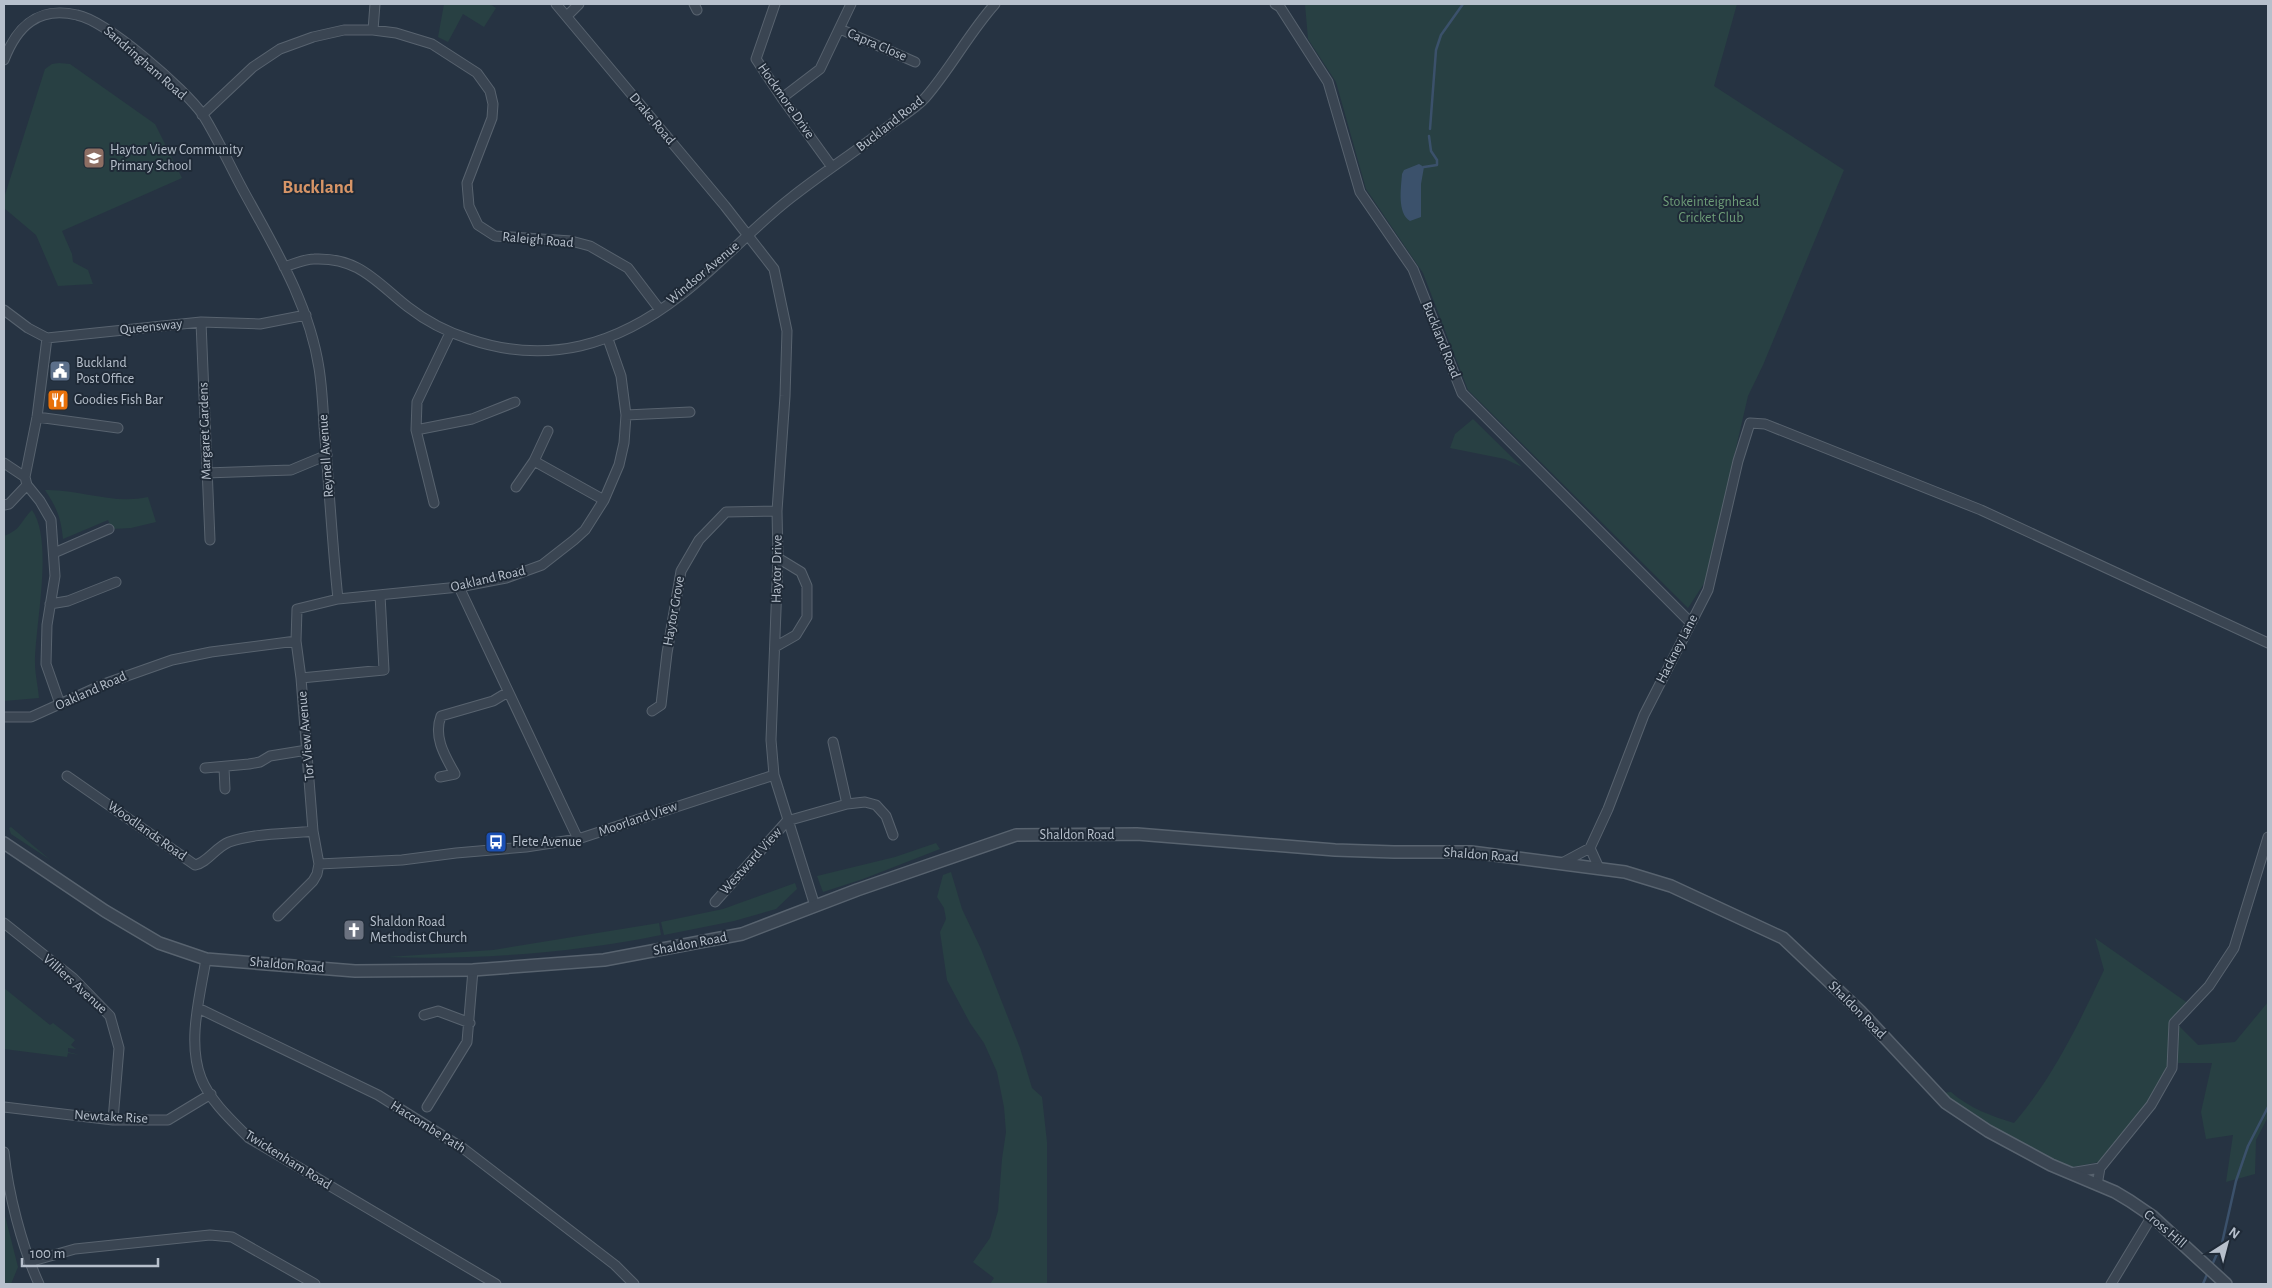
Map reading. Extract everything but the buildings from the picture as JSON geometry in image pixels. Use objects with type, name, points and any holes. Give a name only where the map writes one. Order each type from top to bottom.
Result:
[{"type":"street","points":[[373,30],[374,4]]},
{"type":"street","name":"Drake Road","points":[[556,4],[748,235]]},
{"type":"street","points":[[567,16],[579,4]]},
{"type":"street","name":"Hockmore Drive","points":[[775,4],[756,59],[832,167]]},
{"type":"street","points":[[782,98],[820,69],[851,4]]},
{"type":"street","name":"Buckland Road","points":[[832,167],[924,99],[979,22],[996,4]]},
{"type":"street","name":"Buckland Road","points":[[1275,4],[1280,7],[1328,82],[1360,192],[1413,269],[1462,393],[1690,622]]},
{"type":"street","name":"Sandringham Road","points":[[4,60],[12,40],[28,22],[49,13],[60,12],[85,16],[101,25],[160,72],[202,115],[284,267],[306,314]]},
{"type":"street","name":"Capra Close","points":[[840,29],[915,62]]},
{"type":"street","name":"Raleigh Road","points":[[202,115],[254,67],[280,49],[313,37],[344,30],[373,30],[410,36],[444,50],[477,73],[490,91],[493,104],[492,118],[467,183],[469,206],[478,225],[495,236],[571,241],[590,246],[628,268],[660,310]]},
{"type":"street","name":"Windsor Avenue","points":[[284,267],[312,259],[347,262],[369,273],[409,308],[450,333],[482,344],[523,351],[560,351],[608,339],[660,310],[681,295],[791,198],[832,167]]},
{"type":"street","name":"Haytor Drive","points":[[748,235],[774,269],[787,331],[785,396],[777,511],[778,558],[771,740],[774,775],[815,906]]},
{"type":"street","points":[[4,310],[28,328],[47,338],[37,417],[26,481],[9,504],[4,505]]},
{"type":"street","name":"Queensway","points":[[47,338],[201,322],[260,324],[306,314]]},
{"type":"street","name":"Reynell Avenue","points":[[306,314],[319,367],[338,600]]},
{"type":"street","name":"Margaret Gardens","points":[[201,322],[210,540]]},
{"type":"street","points":[[434,503],[416,430],[417,402],[450,333]]},
{"type":"street","name":"Oakland Road","points":[[297,609],[338,600],[459,588],[506,578],[542,565],[585,530],[604,500],[619,465],[624,443],[626,415],[621,376],[608,339]]},
{"type":"street","points":[[416,430],[472,419],[515,402]]},
{"type":"street","points":[[626,415],[690,412]]},
{"type":"street","points":[[37,417],[118,428]]},
{"type":"street","name":"Hackney Lane","points":[[1590,848],[1608,810],[1644,715],[1708,590],[1738,461],[1750,423],[1765,424],[1981,510],[2268,643]]},
{"type":"street","points":[[516,488],[534,461],[548,431]]},
{"type":"street","points":[[206,473],[291,470],[327,455]]},
{"type":"street","points":[[534,461],[604,500]]},
{"type":"street","points":[[4,463],[26,481],[51,520],[55,576],[47,625],[46,664],[60,704]]},
{"type":"street","name":"Haytor Grove","points":[[652,711],[661,705],[667,653],[681,571],[699,540],[726,512],[777,511]]},
{"type":"street","points":[[54,554],[109,529]]},
{"type":"street","points":[[775,647],[796,635],[806,617],[807,586],[801,572],[778,558]]},
{"type":"street","points":[[50,604],[68,600],[116,582]]},
{"type":"street","points":[[459,588],[578,839]]},
{"type":"street","points":[[301,678],[384,670],[380,595]]},
{"type":"street","name":"Tor View Avenue","points":[[297,609],[296,641],[301,678],[313,832],[319,864]]},
{"type":"street","name":"Oakland Road","points":[[4,717],[32,717],[112,681],[172,660],[211,652],[296,641]]},
{"type":"street","points":[[440,777],[455,774],[440,748],[438,724],[441,716],[493,701],[508,692]]},
{"type":"street","points":[[833,742],[847,804]]},
{"type":"street","points":[[205,768],[224,768],[260,762],[270,756],[307,750]]},
{"type":"street","points":[[224,768],[225,789]]},
{"type":"street","name":"Moorland View","points":[[319,864],[402,860],[526,847],[578,839],[774,775]]},
{"type":"street","name":"Woodlands Road","points":[[67,776],[195,865],[202,864],[213,852],[228,843],[244,838],[313,832]]},
{"type":"street","points":[[787,821],[847,804],[866,802],[876,805],[886,816],[893,835]]},
{"type":"street","name":"Westward View","points":[[715,902],[787,821]]},
{"type":"street","name":"Shaldon Road","points":[[4,843],[105,911],[159,943],[206,960],[355,971],[473,970],[604,960],[742,934],[815,906],[1016,836],[1137,834],[1335,850],[1471,852],[1624,872],[1671,886],[1783,938],[1860,1011],[1946,1103],[1988,1131],[2097,1185]]},
{"type":"street","points":[[2097,1185],[2100,1168],[2151,1105],[2172,1068],[2174,1023],[2209,986],[2234,948],[2268,837]]},
{"type":"street","points":[[1562,863],[1590,848],[1599,868]]},
{"type":"street","points":[[278,916],[313,881],[319,864]]},
{"type":"street","name":"Villiers Avenue","points":[[4,923],[73,978],[110,1016],[119,1048],[112,1120]]},
{"type":"street","name":"Twickenham Road","points":[[206,960],[198,1008],[195,1050],[201,1078],[227,1116],[249,1138],[496,1284]]},
{"type":"street","points":[[427,1107],[467,1042],[473,970]]},
{"type":"street","name":"Haccombe Path","points":[[198,1008],[378,1095],[456,1144],[607,1259],[634,1284]]},
{"type":"street","points":[[424,1015],[438,1011],[470,1023]]},
{"type":"street","name":"Newtake Rise","points":[[4,1107],[112,1120],[168,1120],[211,1094]]},
{"type":"street","points":[[4,1152],[6,1170],[29,1262],[39,1284]]},
{"type":"street","points":[[2070,1173],[2100,1168]]},
{"type":"street","name":"Cross Hill","points":[[2097,1185],[2122,1197],[2152,1216],[2226,1284]]},
{"type":"street","points":[[2110,1284],[2152,1216]]},
{"type":"street","points":[[29,1262],[76,1249],[210,1235],[232,1237],[315,1284]]},
{"type":"green space","points":[[444,4],[490,4],[496,8],[484,27],[463,14],[448,42],[438,37]]},
{"type":"green space","name":"Stokeinteignhead Cricket Club","points":[[1305,4],[1737,4],[1714,86],[1844,170],[1763,365],[1748,396],[1705,582],[1688,608],[1468,390],[1423,273],[1366,189],[1336,82],[1308,39]]},
{"type":"green space","name":"Haytor View Community Primary School","points":[[52,64],[70,64],[155,124],[182,178],[62,231],[72,254],[73,262],[88,270],[93,284],[58,286],[36,235],[4,208],[4,198],[45,69]]},
{"type":"green space","points":[[1473,419],[1522,467],[1505,459],[1450,448],[1455,434]]},
{"type":"green space","points":[[45,490],[58,490],[122,499],[148,497],[156,522],[131,528],[112,529],[108,520],[63,539],[58,513]]},
{"type":"green space","points":[[32,510],[38,524],[42,542],[43,562],[35,663],[39,698],[4,701],[4,536],[17,528]]},
{"type":"green space","points":[[11,827],[52,861],[11,834],[9,828]]},
{"type":"green space","points":[[936,843],[940,849],[863,879],[823,892],[817,876],[895,857]]},
{"type":"green space","points":[[951,872],[962,909],[981,949],[1020,1048],[1032,1088],[1042,1097],[1047,1142],[1047,1284],[990,1284],[994,1278],[973,1262],[990,1238],[998,1211],[1006,1132],[1004,1107],[997,1072],[984,1043],[970,1023],[947,980],[940,932],[946,919],[944,908],[937,897],[943,875]]},
{"type":"green space","points":[[795,883],[797,889],[776,909],[734,921],[664,935],[661,922],[723,909]]},
{"type":"green space","points":[[659,923],[661,935],[560,951],[491,956],[388,957],[493,950]]},
{"type":"green space","points":[[2095,938],[2189,1004],[2173,1022],[2168,1067],[2146,1106],[2099,1162],[2068,1168],[1989,1127],[1950,1101],[1943,1093],[1951,1092],[1965,1103],[1981,1111],[2014,1123],[2053,1069],[2075,1030],[2104,970]]},
{"type":"green space","points":[[4,988],[50,1025],[53,1023],[75,1040],[71,1045],[76,1049],[68,1048],[68,1052],[80,1055],[68,1053],[67,1057],[4,1049]]},
{"type":"green space","points":[[2268,1002],[2268,1117],[2256,1140],[2255,1174],[2226,1182],[2233,1135],[2206,1139],[2201,1112],[2212,1063],[2178,1063],[2178,1025],[2198,1045],[2235,1042]]},
{"type":"green space","points":[[4,1212],[18,1267],[11,1284],[4,1284]]},
{"type":"water","points":[[1419,164],[1424,167],[1421,184],[1421,217],[1410,221],[1401,206],[1402,174],[1404,170]]},
{"type":"waterway","points":[[1430,129],[1436,50],[1441,35],[1463,4]]},
{"type":"waterway","points":[[1424,167],[1437,165],[1437,160],[1431,151],[1429,136]]},
{"type":"waterway","points":[[2212,1265],[2222,1243],[2236,1181],[2248,1146],[2268,1107]]},
{"type":"waterway","points":[[2203,1284],[2208,1272]]},
{"type":"place","name":"Haytor View Community Primary School","points":[[94,158]]},
{"type":"place","name":"Buckland Post Office","points":[[60,371]]},
{"type":"place","name":"Goodies Fish Bar","points":[[58,400]]},
{"type":"place","name":"Flete Avenue","points":[[496,842]]},
{"type":"place","name":"Shaldon Road Methodist Church","points":[[354,930]]},
{"type":"district","name":"Buckland","points":[[318,187]]}]
